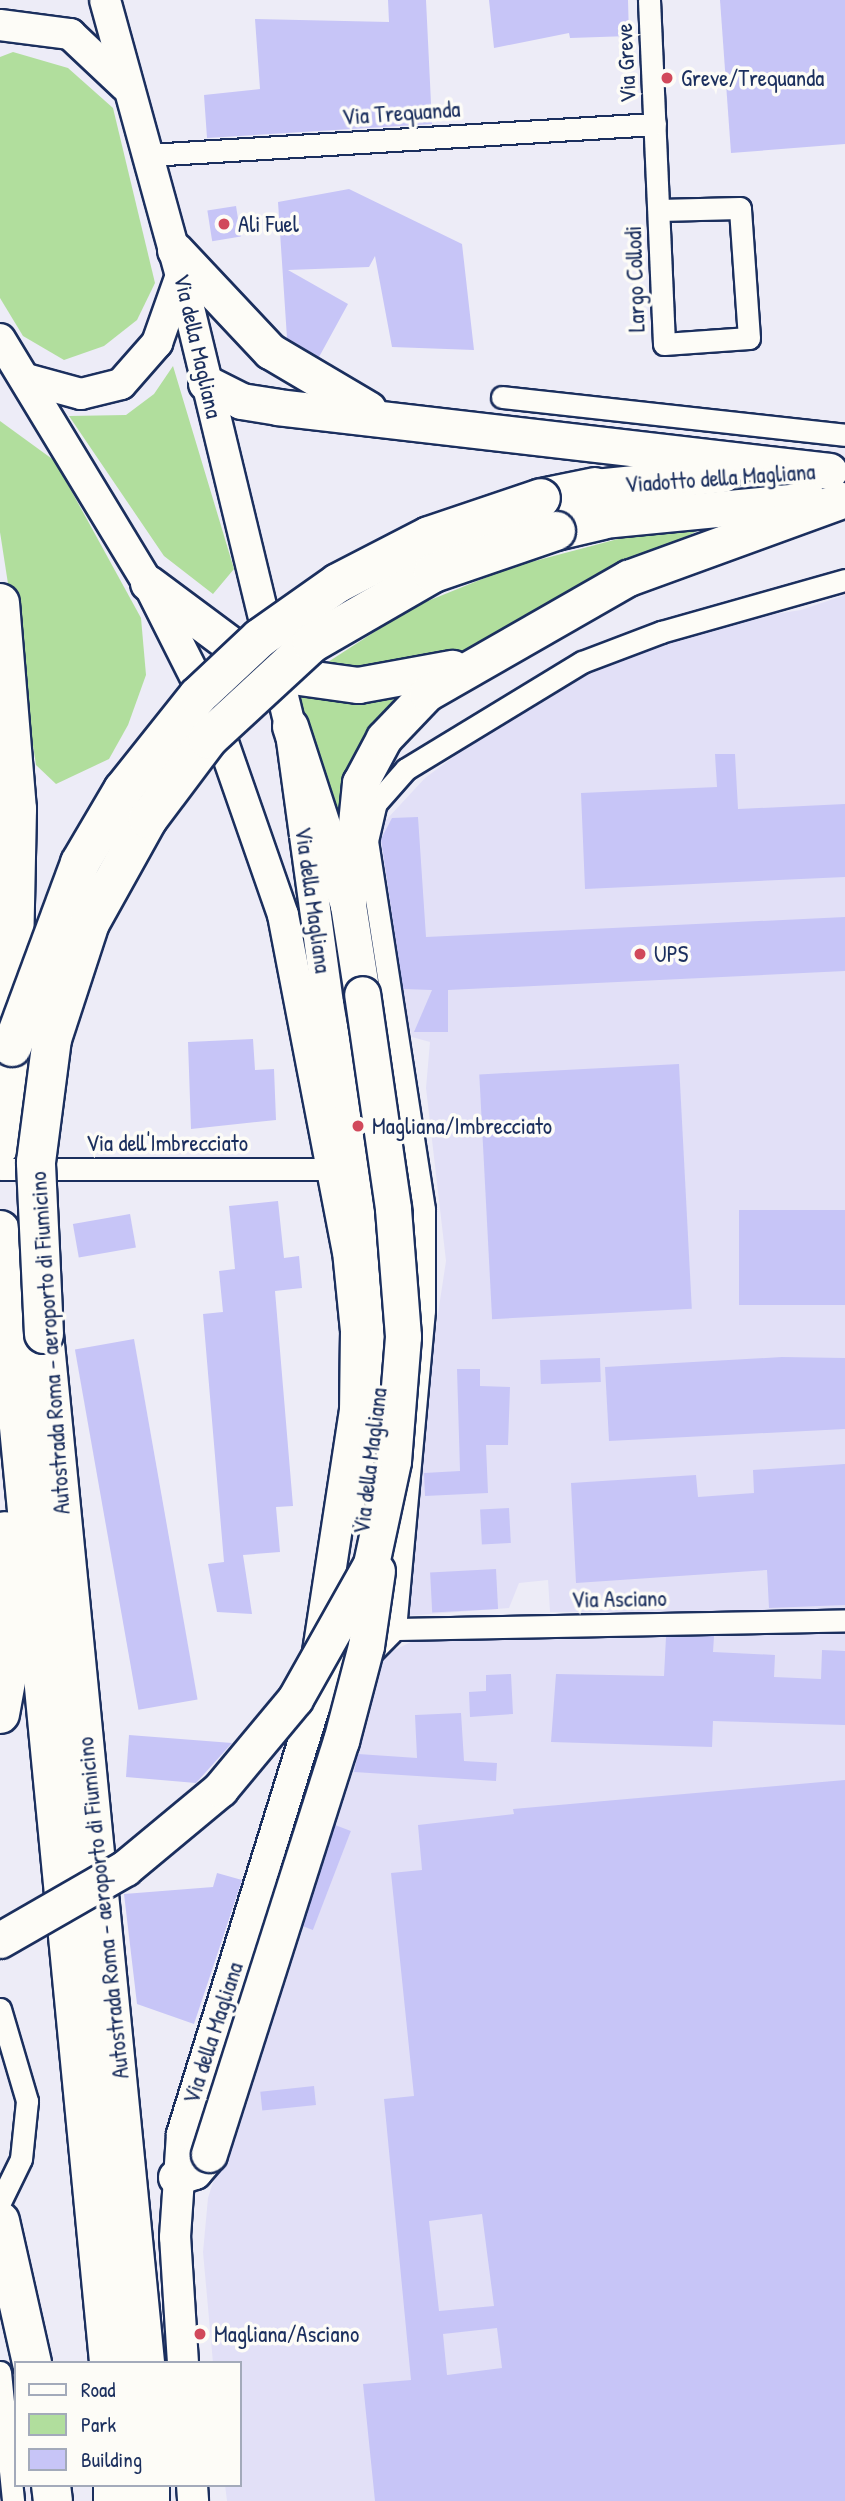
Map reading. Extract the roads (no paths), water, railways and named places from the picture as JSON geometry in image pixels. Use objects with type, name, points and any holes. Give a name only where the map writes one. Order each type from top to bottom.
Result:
[{"type":"highway","points":[[178,263],[270,351],[383,418]]},
{"type":"highway","points":[[206,383],[251,403],[383,418],[840,485]]},
{"type":"highway","points":[[348,905],[353,812],[370,760],[417,702],[489,653],[650,568],[840,485]]},
{"type":"highway","name":"Viadotto della Magliana","points":[[599,504],[840,485]]},
{"type":"highway","name":"Autostrada Roma - aeroporto di Fiumicino","points":[[0,1145],[12,1047],[54,919],[90,843],[153,749],[217,677],[298,609],[374,562],[478,516],[548,514],[599,504]]},
{"type":"highway","name":"Autostrada Roma - aeroporto di Fiumicino","points":[[109,2361],[82,1864],[36,1213],[43,1092],[80,946],[115,872],[159,802],[263,684],[388,595],[488,551],[548,514]]},
{"type":"highway","points":[[148,583],[199,625],[277,672],[324,683],[370,685],[430,675],[489,653]]},
{"type":"highway","points":[[0,603],[16,771],[12,1047]]},
{"type":"highway","points":[[176,2177],[194,2171],[209,2154],[341,1741],[371,1621],[379,1536],[398,1428],[403,1336],[393,1208],[362,994],[348,905],[290,726]]},
{"type":"highway","name":"Autostrada Roma - aeroporto di Fiumicino","points":[[0,1230],[8,1340],[82,1864],[145,2361]]},
{"type":"highway","points":[[0,1714],[11,1654],[1,1442],[8,1340]]},
{"type":"highway","points":[[0,1941],[125,1868],[240,1769],[329,1645],[379,1536]]},
{"type":"highway","points":[[0,2221],[29,2348]]},
{"type":"main road","name":"Via della Magliana","points":[[105,0],[178,263],[290,726],[328,1004],[373,1252],[381,1367],[372,1478],[341,1621],[190,2104],[176,2177],[183,2361]]},
{"type":"main road","points":[[0,25],[70,34],[132,94]]},
{"type":"main road","points":[[26,379],[81,394],[121,384],[157,342],[178,263]]},
{"type":"main road","name":"Via della Magliana","points":[[0,339],[148,583],[211,708],[256,824],[284,915],[354,1293],[356,1389],[312,1713]]},
{"type":"street","name":"Via Greve","points":[[649,0],[655,124]]},
{"type":"street","name":"Via Trequanda","points":[[149,155],[655,124]]},
{"type":"street","name":"Largo Collodi","points":[[655,124],[663,344],[749,338],[740,208],[659,210]]},
{"type":"street","points":[[502,397],[845,435]]},
{"type":"street","name":"Via della Magliana","points":[[312,1713],[395,1629],[426,1244],[367,841],[382,794],[406,769],[592,657],[845,580]]},
{"type":"street","name":"Via dell'Imbrecciato","points":[[0,1169],[333,1169]]},
{"type":"street","points":[[373,1252],[426,1244]]},
{"type":"street","name":"Via Asciano","points":[[395,1629],[845,1620]]},
{"type":"street","points":[[0,2009],[24,2073],[27,2118],[21,2160],[0,2202]]},
{"type":"street","points":[[0,2372],[13,2501]]},
{"type":"place","name":"Greve/Trequanda","points":[[667,78]]},
{"type":"place","name":"Ali Fuel","points":[[224,224]]},
{"type":"place","name":"UPS","points":[[640,954]]},
{"type":"place","name":"Magliana/Imbrecciato","points":[[358,1126]]},
{"type":"place","name":"Magliana/Asciano","points":[[200,2334]]}]
